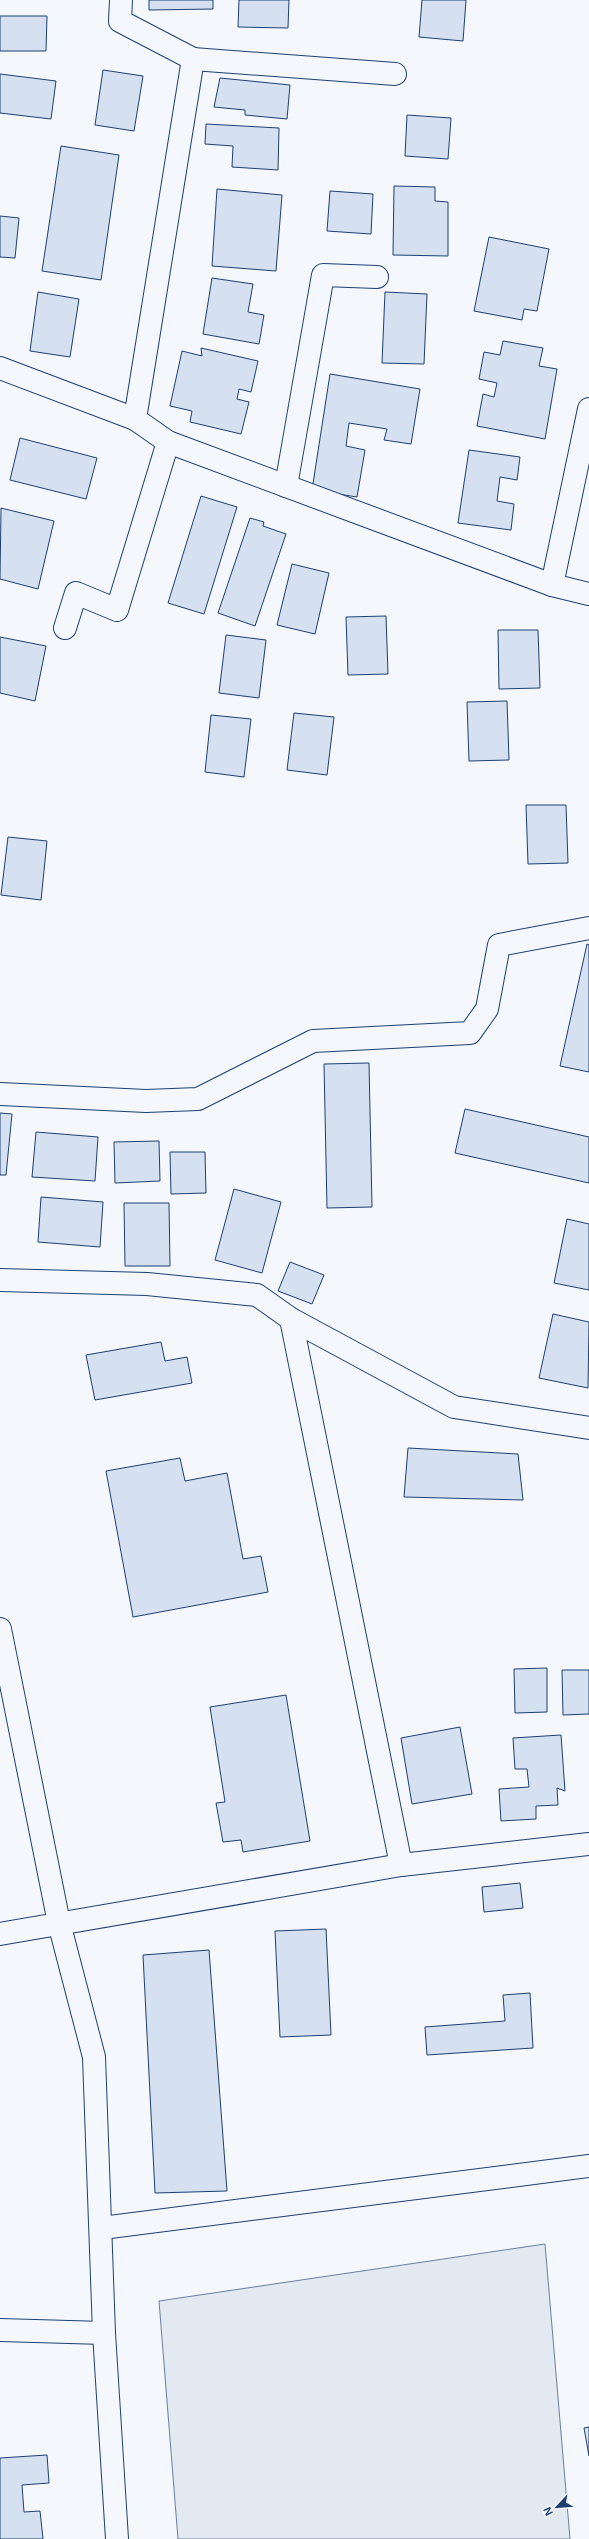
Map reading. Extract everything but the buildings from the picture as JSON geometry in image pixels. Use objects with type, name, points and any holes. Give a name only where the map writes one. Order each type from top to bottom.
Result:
[{"type":"street","points":[[121,0],[120,21],[193,59],[395,74]]},
{"type":"street","points":[[135,419],[193,59]]},
{"type":"street","points":[[286,486],[324,275],[377,277]]},
{"type":"street","points":[[0,368],[135,419],[168,442],[552,585],[589,594]]},
{"type":"street","points":[[552,585],[589,409]]},
{"type":"street","points":[[65,628],[76,593],[117,610],[168,442]]},
{"type":"street","points":[[0,1094],[146,1101],[198,1099],[313,1041],[470,1033],[487,1009],[499,945],[589,928]]},
{"type":"street","points":[[0,1280],[147,1284],[257,1295],[291,1319],[454,1407],[589,1428]]},
{"type":"street","points":[[291,1319],[401,1865]]},
{"type":"street","points":[[0,1629],[7,1704],[58,1923],[94,2057],[102,2228],[104,2332],[117,2539]]},
{"type":"street","points":[[0,1934],[401,1865],[589,1844]]},
{"type":"street","points":[[102,2228],[589,2166]]},
{"type":"street","points":[[0,2330],[104,2332]]},
{"type":"shaded area","points":[[545,2244],[570,2539],[178,2539],[159,2301]]}]
